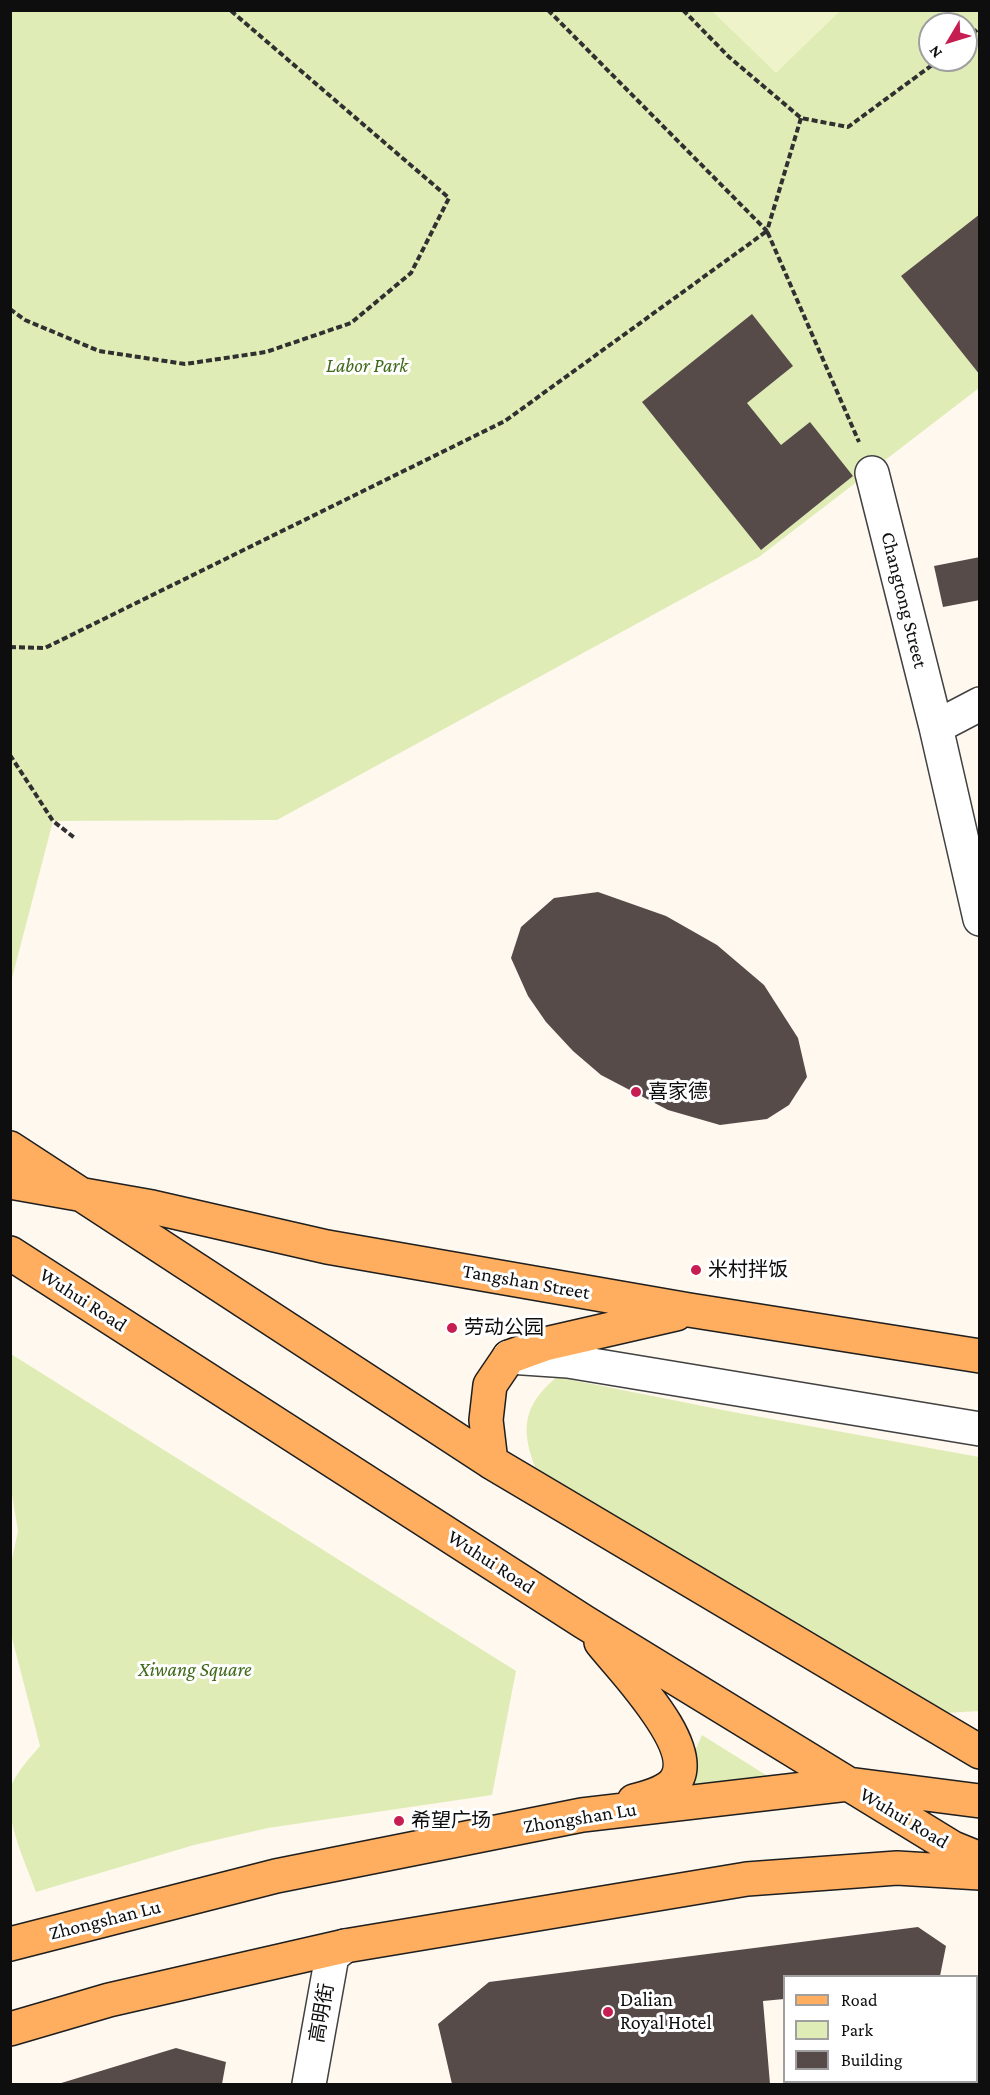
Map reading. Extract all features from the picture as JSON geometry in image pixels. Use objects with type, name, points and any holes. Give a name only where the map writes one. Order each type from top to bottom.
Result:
[{"type":"main road","points":[[10,1148],[491,1462],[980,1752]]},
{"type":"main road","points":[[10,1182],[37,1188],[76,1192]]},
{"type":"main road","name":"Tangshan Street","points":[[76,1192],[327,1247],[689,1310],[980,1356]]},
{"type":"main road","name":"Wuhui Road","points":[[10,1253],[584,1622],[953,1848],[980,1859]]},
{"type":"main road","points":[[491,1462],[486,1420],[490,1385],[508,1357],[545,1344],[689,1310]]},
{"type":"main road","points":[[582,1815],[653,1796],[673,1784],[681,1765],[675,1739],[656,1710],[584,1622]]},
{"type":"main road","name":"Zhongshan Lu","points":[[10,1944],[276,1876],[582,1815],[848,1784],[980,1801]]},
{"type":"main road","points":[[10,2029],[109,2000],[345,1946],[747,1879],[897,1868],[980,1873]]},
{"type":"street","name":"Changtong Street","points":[[872,472],[936,727],[980,919]]},
{"type":"street","points":[[936,727],[980,704]]},
{"type":"street","points":[[508,1357],[568,1361],[980,1429]]},
{"type":"street","name":"高明街","points":[[309,2085],[332,1956],[345,1946]]},
{"type":"path","points":[[10,309],[25,320],[99,351],[185,363],[266,352],[351,323],[411,273],[449,198],[230,10]]},
{"type":"path","points":[[548,10],[767,231],[872,472]]},
{"type":"path","points":[[683,10],[729,57],[801,118],[848,127],[923,72]]},
{"type":"path","points":[[10,647],[45,648],[505,421],[767,231],[801,118]]},
{"type":"path","points":[[10,756],[53,821],[76,839]]},
{"type":"green space","name":"Labor Park","points":[[11,11],[979,11],[979,388],[759,557],[277,820],[53,821],[11,982]]},
{"type":"green space","points":[[712,11],[840,11],[776,73]]},
{"type":"green space","name":"Xiwang Square","points":[[11,1354],[516,1671],[492,1795],[268,1828],[194,1845],[36,1892],[16,1838],[9,1808],[12,1784],[40,1746],[11,1634],[11,1564],[18,1531],[10,1483]]},
{"type":"green space","points":[[557,1377],[979,1457],[979,1711],[947,1713],[785,1626],[535,1467],[527,1440],[528,1418],[538,1397]]},
{"type":"green space","points":[[702,1735],[774,1780],[692,1794],[694,1753]]},
{"type":"building","points":[[980,214],[980,375],[901,276]]},
{"type":"building","points":[[752,314],[793,366],[747,403],[781,445],[810,422],[853,476],[761,550],[642,402]]},
{"type":"building","points":[[980,557],[980,600],[943,607],[934,566]]},
{"type":"building","points":[[598,892],[666,916],[717,945],[764,985],[798,1038],[807,1077],[789,1105],[767,1119],[720,1125],[668,1110],[601,1075],[573,1051],[546,1022],[528,996],[511,958],[521,927],[554,898]]},
{"type":"building","name":"Dalian Royal Hotel","points":[[918,1927],[946,1946],[940,1975],[783,1975],[783,1999],[763,2001],[770,2084],[452,2084],[438,2024],[489,1982]]},
{"type":"building","points":[[176,2048],[226,2062],[222,2084],[58,2084]]},
{"type":"building","points":[[850,2083],[918,2083],[918,2084]]},
{"type":"place","name":"喜家德","points":[[636,1092]]},
{"type":"place","name":"米村拌饭","points":[[696,1270]]},
{"type":"place","name":"劳动公园","points":[[452,1328]]},
{"type":"place","name":"希望广场","points":[[399,1821]]},
{"type":"place","name":"Dalian Royal Hotel","points":[[608,2012]]}]
